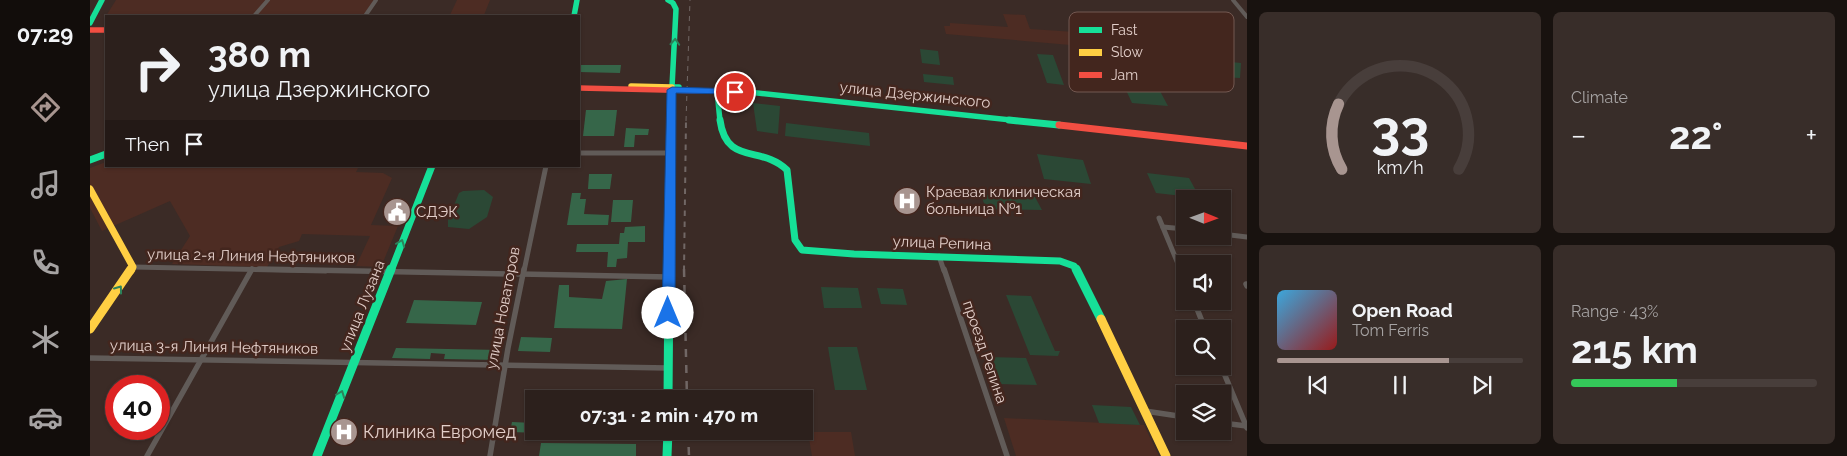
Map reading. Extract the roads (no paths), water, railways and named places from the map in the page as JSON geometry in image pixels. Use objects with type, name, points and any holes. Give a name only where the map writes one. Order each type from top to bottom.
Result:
[{"type":"main road","points":[[90,23],[102,0]]},
{"type":"main road","points":[[576,4],[585,0]]},
{"type":"main road","points":[[668,390],[670,153],[676,15],[673,1]]},
{"type":"main road","points":[[90,30],[105,30]]},
{"type":"main road","name":"улица Дзержинского","points":[[580,87],[754,89],[1247,142]]},
{"type":"main road","name":"улица Дзержинского","points":[[672,88],[798,96],[1247,146]]},
{"type":"main road","name":"улица Репина","points":[[717,91],[724,136],[728,144],[738,151],[774,158],[784,165],[795,240],[802,250],[854,254],[1060,261],[1074,266],[1166,456]]},
{"type":"main road","points":[[90,160],[105,154]]},
{"type":"main road","name":"улица Лузана","points":[[317,456],[432,167]]},
{"type":"main road","points":[[90,190],[133,267],[90,328]]},
{"type":"main road","points":[[667,456],[668,440]]},
{"type":"street","points":[[255,15],[268,0]]},
{"type":"street","points":[[366,15],[376,0]]},
{"type":"street","points":[[1233,0],[1247,17]]},
{"type":"street","points":[[580,153],[670,153]]},
{"type":"street","name":"улица Новаторов","points":[[490,456],[505,365],[546,167]]},
{"type":"street","points":[[1159,218],[1176,258]]},
{"type":"street","points":[[1163,227],[1176,229]]},
{"type":"street","points":[[1231,235],[1247,237]]},
{"type":"street","name":"проезд Репина","points":[[940,256],[1007,456]]},
{"type":"street","name":"улица 2-я Линия Нефтяников","points":[[133,267],[669,277]]},
{"type":"street","points":[[147,456],[252,269]]},
{"type":"street","name":"улица 3-я Линия Нефтяников","points":[[90,358],[668,368]]},
{"type":"street","points":[[1225,375],[1247,427]]},
{"type":"street","points":[[1145,411],[1176,416]]},
{"type":"street","points":[[1231,424],[1247,427]]},
{"type":"railway","points":[[686,121],[690,0]]},
{"type":"railway","points":[[684,270],[686,120]]},
{"type":"railway","points":[[684,270],[687,390]]},
{"type":"railway","points":[[688,440],[689,456]]},
{"type":"place","name":"Краевая клиническая больница №1","points":[[907,201]]},
{"type":"place","name":"СДЭК","points":[[397,212]]},
{"type":"place","name":"Клиника Евромед","points":[[344,432]]}]
